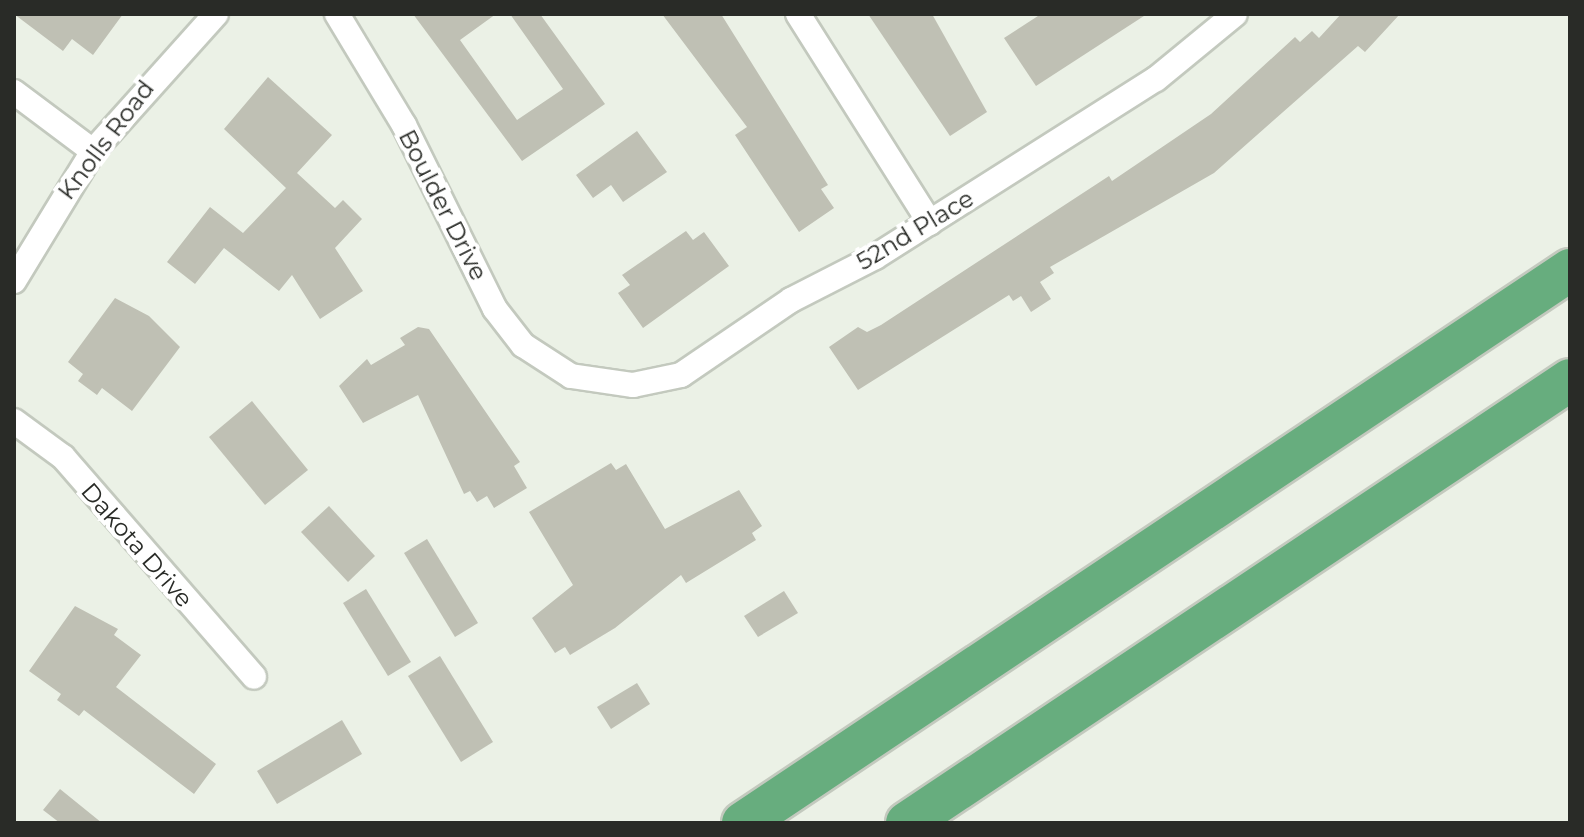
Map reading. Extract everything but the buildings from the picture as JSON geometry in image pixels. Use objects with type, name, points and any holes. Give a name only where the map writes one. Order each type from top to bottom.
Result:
[{"type":"highway","points":[[743,823],[1570,270]]},
{"type":"highway","points":[[907,823],[1570,380]]},
{"type":"street","name":"Knolls Road","points":[[14,281],[93,151],[216,14]]},
{"type":"street","name":"Boulder Drive","points":[[337,14],[404,125],[495,309],[523,345],[571,376]]},
{"type":"street","points":[[798,14],[930,223]]},
{"type":"street","name":"52nd Place","points":[[571,376],[633,385],[681,375],[791,300],[930,223],[1156,79],[1235,14]]},
{"type":"street","points":[[14,92],[93,151]]},
{"type":"street","name":"Dakota Drive","points":[[14,421],[63,457],[254,677]]}]
